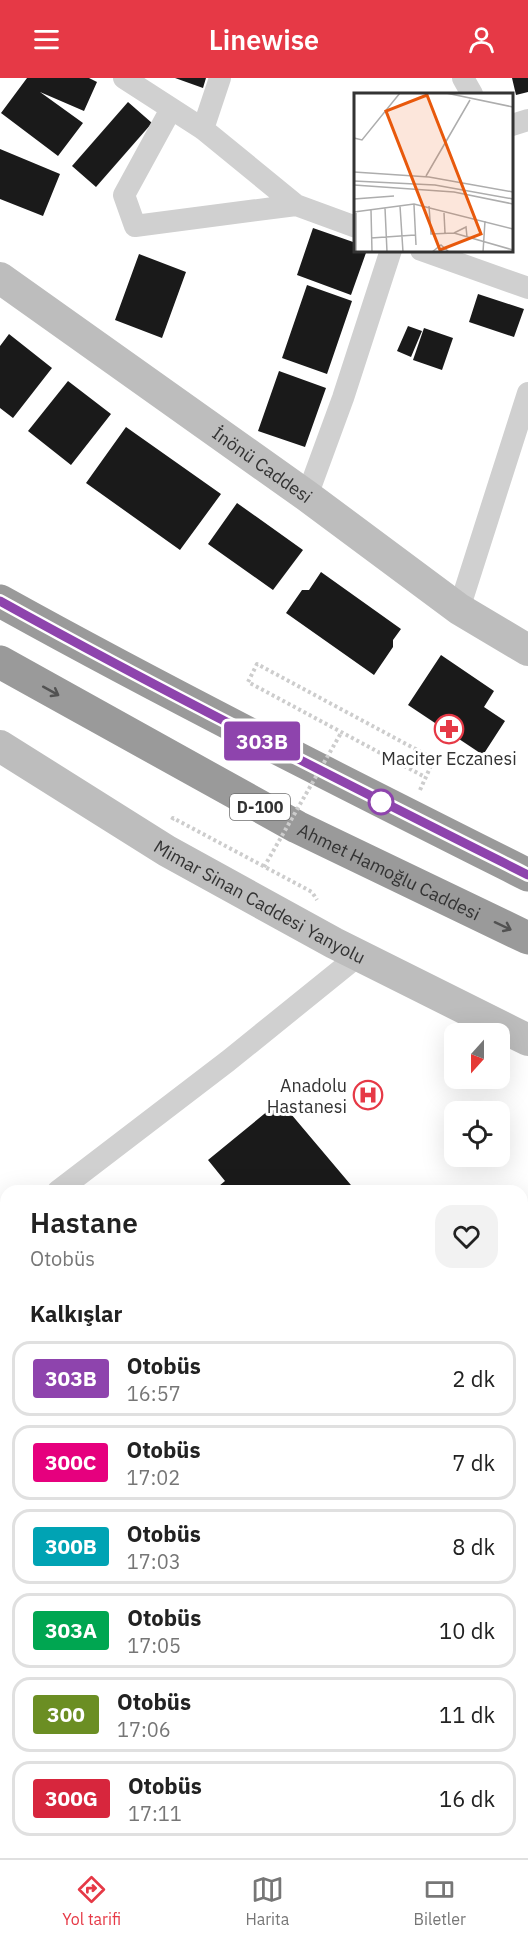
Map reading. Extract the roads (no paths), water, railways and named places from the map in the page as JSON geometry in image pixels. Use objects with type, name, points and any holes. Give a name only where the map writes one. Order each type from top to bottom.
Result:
[{"type":"highway","points":[[0,601],[117,666],[528,875]]},
{"type":"highway","name":"Ahmet Hamoğlu Caddesi","points":[[0,662],[297,827],[528,938]]},
{"type":"main road","name":"İnönü Caddesi","points":[[0,278],[307,496],[459,609],[528,650]]},
{"type":"main road","name":"Mimar Sinan Caddesi Yanyolu","points":[[0,746],[167,851],[358,956],[528,1041]]},
{"type":"street","points":[[124,78],[203,129],[296,205],[354,226]]},
{"type":"street","points":[[203,129],[220,78]]},
{"type":"street","points":[[463,78],[471,93]]},
{"type":"street","points":[[171,110],[124,195],[135,226],[296,205]]},
{"type":"street","points":[[513,124],[528,120]]},
{"type":"street","points":[[307,496],[343,398],[390,252]]},
{"type":"street","points":[[427,252],[528,288]]},
{"type":"street","points":[[459,609],[528,393]]},
{"type":"street","points":[[66,1185],[228,1061],[358,956]]},
{"type":"place","name":"Maciter Eczanesi","points":[[449,729]]},
{"type":"place","name":"Anadolu Hastanesi","points":[[368,1095]]}]
